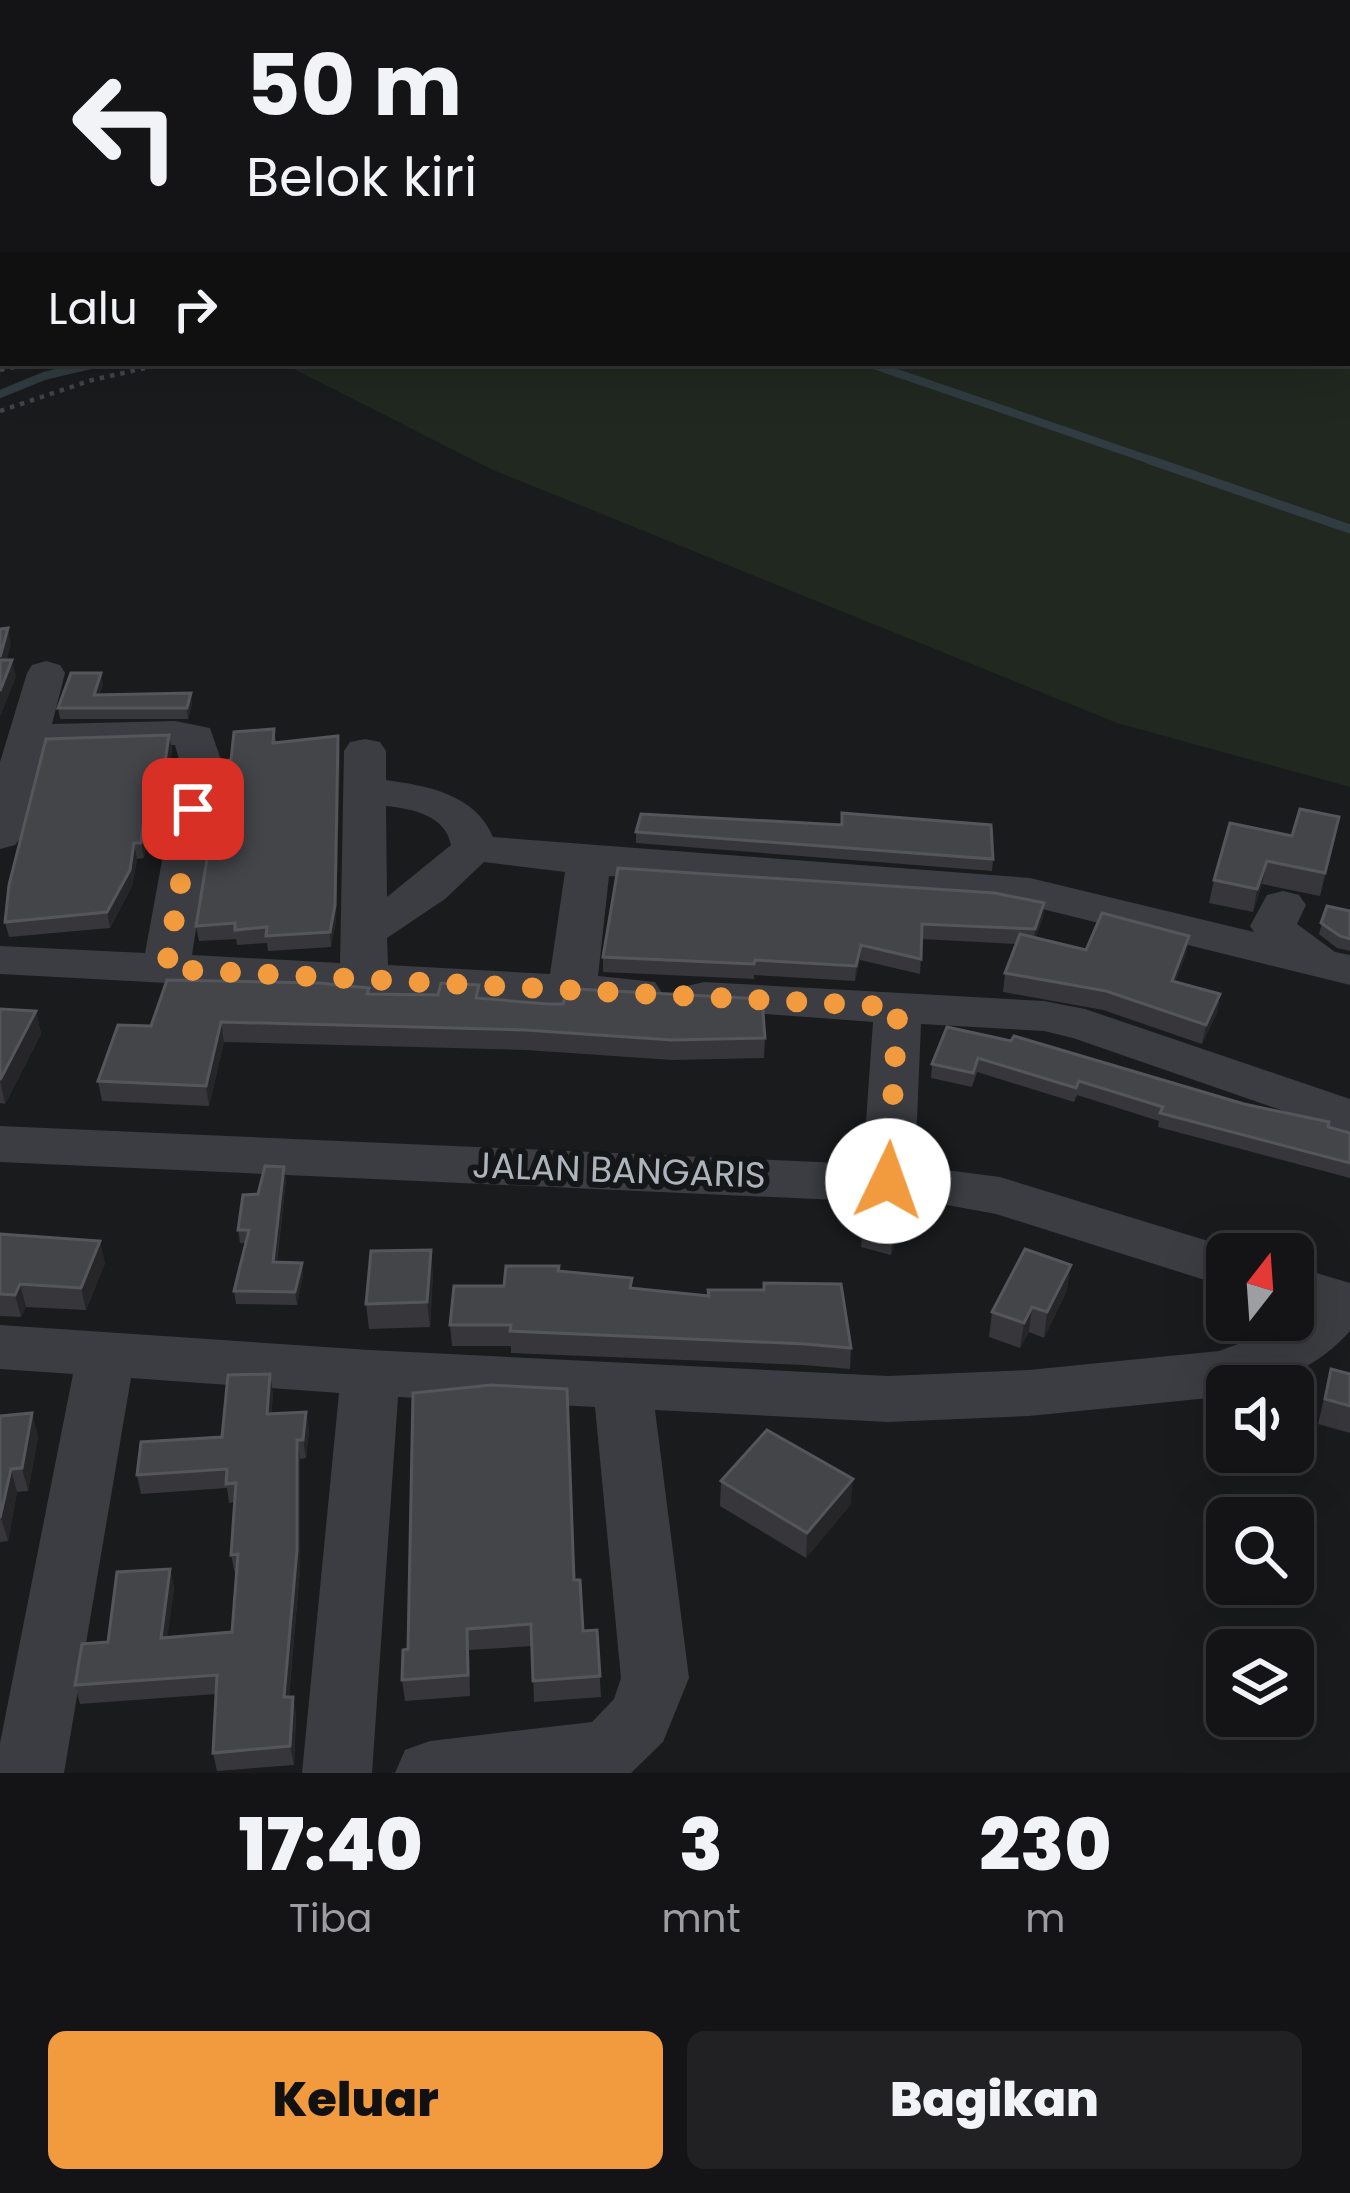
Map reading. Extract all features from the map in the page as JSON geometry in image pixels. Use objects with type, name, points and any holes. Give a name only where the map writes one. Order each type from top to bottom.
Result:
[{"type":"street","points":[[0,836],[46,674]]},
{"type":"street","points":[[28,737],[175,733],[196,737],[201,763],[166,969]]},
{"type":"street","points":[[365,956],[365,771],[464,823],[473,834],[474,848]]},
{"type":"street","points":[[365,956],[474,848],[589,861],[1030,892],[1343,969]]},
{"type":"street","points":[[572,990],[589,861]]},
{"type":"street","points":[[1283,905],[1273,926],[1279,934],[1343,969]]},
{"type":"street","points":[[0,960],[166,969],[365,956],[572,990],[1014,1012],[1085,1025],[1350,1117]]},
{"type":"street","points":[[888,1181],[898,1007]]},
{"type":"street","name":"JALAN BANGARIS","points":[[0,1144],[888,1181],[1000,1196],[1206,1260]]},
{"type":"street","points":[[0,1347],[370,1373],[889,1399],[1122,1386],[1219,1374],[1307,1341],[1329,1298]]},
{"type":"street","points":[[29,1773],[106,1355]]},
{"type":"street","points":[[337,1773],[370,1373]]},
{"type":"street","points":[[430,1773],[605,1752],[624,1741],[650,1701],[655,1678],[622,1384]]},
{"type":"path","points":[[0,411],[92,380],[155,366]]},
{"type":"shaded area","points":[[288,366],[1350,366],[1350,787],[1117,723],[491,469]]},
{"type":"building","points":[[8,628],[0,657],[0,629]]},
{"type":"building","points":[[0,660],[12,660],[0,691]]},
{"type":"building","points":[[71,673],[101,673],[94,695],[191,693],[187,708],[58,708]]},
{"type":"building","points":[[274,729],[273,743],[338,736],[335,905],[330,932],[266,936],[267,927],[196,926],[214,817],[219,817],[223,761],[231,760],[234,732]]},
{"type":"building","points":[[169,735],[156,824],[143,825],[141,843],[134,843],[130,870],[107,912],[5,922],[9,885],[46,739]]},
{"type":"building","points":[[1300,809],[1339,817],[1325,873],[1267,861],[1257,889],[1214,880],[1230,823],[1292,836]]},
{"type":"building","points":[[842,813],[991,825],[993,859],[636,832],[641,814],[842,825]]},
{"type":"building","points":[[618,868],[995,893],[1044,903],[1035,929],[922,924],[921,959],[861,945],[856,966],[603,957]]},
{"type":"building","points":[[1327,906],[1350,911],[1350,939],[1321,923]]},
{"type":"building","points":[[1102,913],[1189,936],[1172,981],[1220,994],[1206,1025],[1106,991],[1005,973],[1020,934],[1086,950]]},
{"type":"building","points":[[167,980],[319,983],[369,988],[367,994],[438,995],[441,983],[479,985],[476,998],[548,1004],[563,1004],[565,997],[575,997],[577,989],[762,999],[765,1038],[672,1040],[525,1030],[221,1022],[206,1086],[98,1081],[118,1025],[151,1026]]},
{"type":"building","points":[[0,1009],[36,1011],[0,1080]]},
{"type":"building","points":[[947,1027],[1011,1041],[1014,1036],[1244,1104],[1329,1122],[1328,1127],[1350,1133],[1350,1163],[1160,1113],[1163,1107],[1079,1081],[1076,1088],[978,1058],[973,1073],[932,1064]]},
{"type":"building","points":[[265,1166],[284,1167],[273,1262],[302,1263],[295,1292],[234,1291],[249,1230],[238,1230],[243,1195],[258,1194]]},
{"type":"building","points":[[877,1197],[906,1204],[892,1242],[862,1235]]},
{"type":"building","points":[[0,1234],[100,1241],[81,1288],[20,1284],[15,1295],[0,1294]]},
{"type":"building","points":[[1025,1249],[1071,1265],[1047,1312],[1032,1307],[1024,1323],[992,1312]]},
{"type":"building","points":[[431,1250],[427,1302],[366,1304],[371,1251]]},
{"type":"building","points":[[506,1266],[559,1266],[558,1271],[632,1278],[630,1288],[709,1296],[708,1290],[764,1290],[764,1283],[841,1284],[851,1348],[450,1325],[454,1286],[504,1286]]},
{"type":"building","points":[[1331,1369],[1350,1374],[1350,1406],[1325,1399]]},
{"type":"building","points":[[270,1374],[267,1414],[306,1412],[303,1440],[297,1440],[297,1550],[284,1697],[293,1697],[290,1746],[213,1753],[217,1675],[75,1685],[82,1644],[108,1642],[117,1572],[170,1569],[161,1638],[232,1632],[238,1554],[231,1555],[236,1483],[226,1484],[227,1469],[137,1475],[141,1442],[222,1437],[228,1375]]},
{"type":"building","points":[[491,1385],[567,1389],[574,1580],[580,1580],[583,1631],[597,1630],[600,1676],[533,1681],[531,1624],[467,1629],[468,1675],[402,1680],[403,1650],[408,1649],[413,1393]]},
{"type":"building","points":[[32,1413],[22,1468],[11,1469],[0,1518],[0,1416]]},
{"type":"building","points":[[767,1430],[853,1479],[807,1533],[721,1481]]},
{"type":"waterway","points":[[0,394],[86,366]]},
{"type":"waterway","points":[[877,366],[1159,463]]},
{"type":"waterway","points":[[1150,460],[1350,529]]},
{"type":"route","points":[[193,809],[166,969],[898,1007],[888,1181]]}]
